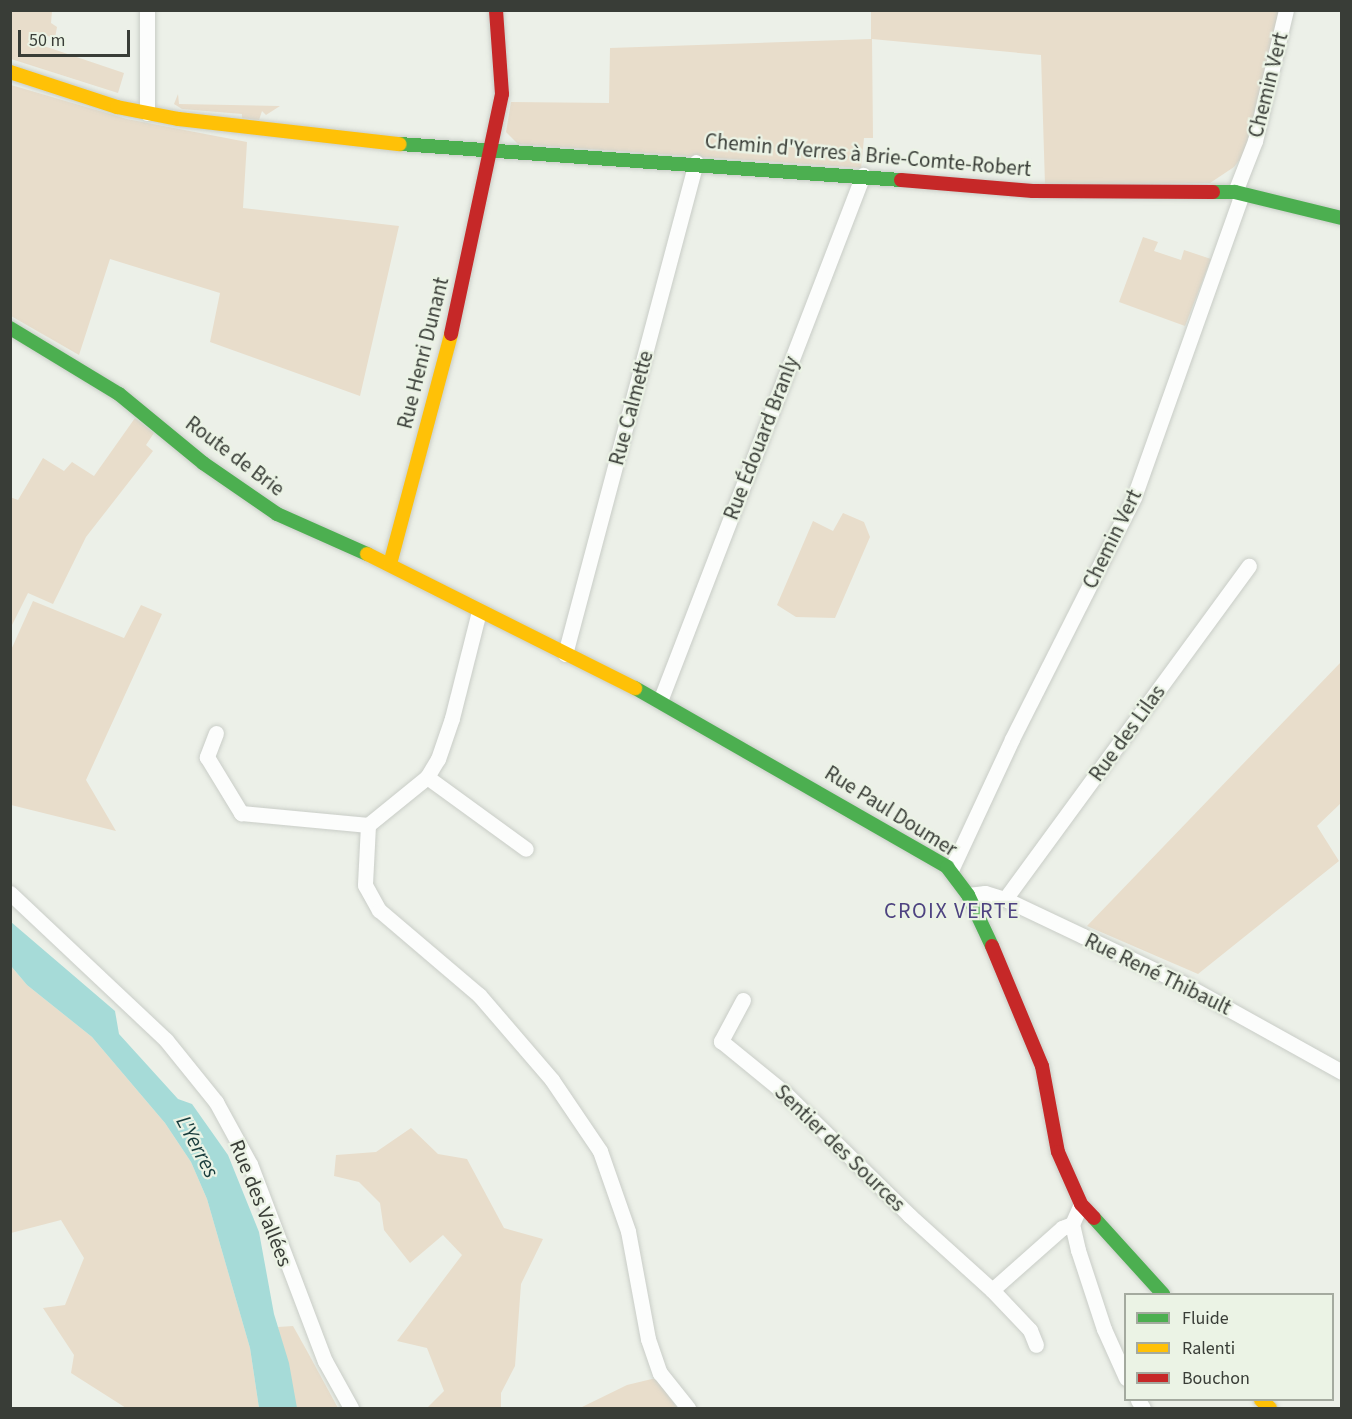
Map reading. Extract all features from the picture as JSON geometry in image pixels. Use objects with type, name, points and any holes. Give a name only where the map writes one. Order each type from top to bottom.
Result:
[{"type":"street","points":[[147,10],[147,113]]},
{"type":"street","name":"Rue Henri Dunant","points":[[390,564],[449,344],[502,94],[496,10]]},
{"type":"street","name":"Chemin Vert","points":[[951,870],[1012,739],[1134,497],[1239,193],[1255,141],[1286,10]]},
{"type":"street","name":"Chemin d'Yerres à Brie-Comte-Robert","points":[[10,72],[85,99],[147,113],[341,140],[696,162],[1033,190],[1239,193],[1341,219]]},
{"type":"street","name":"Rue Calmette","points":[[565,654],[696,162]]},
{"type":"street","name":"Rue Édouard Branly","points":[[660,700],[863,175]]},
{"type":"street","name":"Route de Brie","points":[[10,328],[119,394],[203,463],[273,512],[390,564],[479,611]]},
{"type":"street","name":"Rue des Lilas","points":[[1005,899],[1249,566]]},
{"type":"street","points":[[216,733],[207,757],[241,813],[368,825],[427,777],[452,718],[479,611]]},
{"type":"street","name":"Rue Paul Doumer","points":[[479,611],[660,700],[951,870],[968,895],[1029,1028],[1042,1066],[1058,1152],[1081,1204],[1162,1293]]},
{"type":"street","points":[[427,777],[526,849]]},
{"type":"street","points":[[368,825],[365,885],[379,910],[479,995],[552,1080],[600,1151],[628,1231],[648,1339],[660,1372],[688,1408]]},
{"type":"street","name":"Rue René Thibault","points":[[968,895],[985,892],[1005,899],[1182,983],[1341,1072]]},
{"type":"street","name":"Rue des Vallées","points":[[10,893],[166,1040],[216,1102],[250,1164],[320,1351],[351,1408]]},
{"type":"street","name":"Sentier des Sources","points":[[743,1000],[721,1041],[786,1094],[909,1215],[992,1290],[1030,1330],[1036,1345]]},
{"type":"street","points":[[1081,1204],[1072,1224],[1086,1280],[1124,1375]]},
{"type":"street","points":[[992,1290],[1062,1228],[1072,1224]]},
{"type":"shaded area","points":[[11,10],[52,11],[51,23],[57,27],[55,38],[44,35],[41,45],[124,73],[118,93],[11,59]]},
{"type":"shaded area","points":[[871,11],[1279,11],[1244,154],[1234,167],[1210,183],[1045,185],[1041,55],[872,39],[873,138],[864,138],[861,168],[518,144],[506,132],[511,102],[609,103],[610,48],[871,39]]},
{"type":"shaded area","points":[[11,85],[127,119],[247,142],[243,208],[399,226],[360,396],[210,342],[220,293],[110,259],[79,355],[11,316]]},
{"type":"shaded area","points":[[178,94],[179,104],[280,106],[266,115],[262,111],[259,120],[242,118],[242,114],[182,109],[174,104]]},
{"type":"shaded area","points":[[1143,237],[1158,242],[1154,251],[1181,260],[1184,250],[1211,259],[1185,326],[1119,302]]},
{"type":"shaded area","points":[[135,418],[154,433],[146,445],[153,451],[86,537],[53,604],[28,593],[11,627],[10,497],[18,500],[43,458],[64,471],[72,462],[94,476]]},
{"type":"shaded area","points":[[843,513],[864,522],[870,537],[835,618],[796,617],[777,605],[813,521],[833,531]]},
{"type":"shaded area","points":[[33,601],[124,638],[141,605],[162,614],[86,780],[116,831],[11,805],[11,650]]},
{"type":"shaded area","points":[[1341,662],[1341,803],[1317,826],[1339,861],[1198,974],[1087,926]]},
{"type":"shaded area","points":[[11,966],[27,985],[92,1037],[165,1123],[191,1162],[207,1199],[250,1348],[259,1408],[126,1408],[71,1373],[74,1355],[43,1308],[65,1305],[84,1258],[61,1220],[11,1233]]},
{"type":"shaded area","points":[[411,1128],[438,1154],[467,1159],[504,1228],[543,1239],[521,1284],[515,1366],[501,1393],[501,1408],[427,1408],[444,1391],[427,1348],[397,1341],[462,1255],[443,1235],[410,1263],[384,1230],[380,1203],[359,1182],[334,1176],[336,1155],[376,1152]]},
{"type":"shaded area","points":[[293,1326],[338,1408],[291,1408],[278,1327]]},
{"type":"shaded area","points":[[656,1378],[677,1408],[580,1408],[627,1385]]},
{"type":"water","name":"L'Yerres","points":[[11,922],[115,1011],[119,1034],[178,1099],[192,1104],[228,1155],[259,1232],[274,1314],[289,1363],[297,1408],[259,1408],[250,1348],[207,1199],[191,1162],[165,1123],[92,1037],[27,985],[11,966]]},
{"type":"traffic: fast","points":[[400,144],[901,180]]},
{"type":"traffic: fast","points":[[1213,192],[1235,192],[1342,218]]},
{"type":"traffic: fast","points":[[10,328],[119,394],[203,463],[277,514],[367,554]]},
{"type":"traffic: fast","points":[[635,688],[947,867],[968,895],[992,946]]},
{"type":"traffic: fast","points":[[1094,1218],[1162,1293]]},
{"type":"traffic: slow","points":[[10,72],[117,107],[179,119],[400,144]]},
{"type":"traffic: slow","points":[[390,564],[451,334]]},
{"type":"traffic: slow","points":[[367,554],[635,688]]},
{"type":"traffic: slow","points":[[1262,1401],[1270,1408]]},
{"type":"traffic: jam","points":[[451,334],[502,94],[496,10]]},
{"type":"traffic: jam","points":[[901,180],[1033,191],[1213,192]]},
{"type":"traffic: jam","points":[[992,946],[1042,1066],[1058,1152],[1081,1204],[1094,1218]]},
{"type":"district","name":"CROIX VERTE","points":[[952,912]]}]
